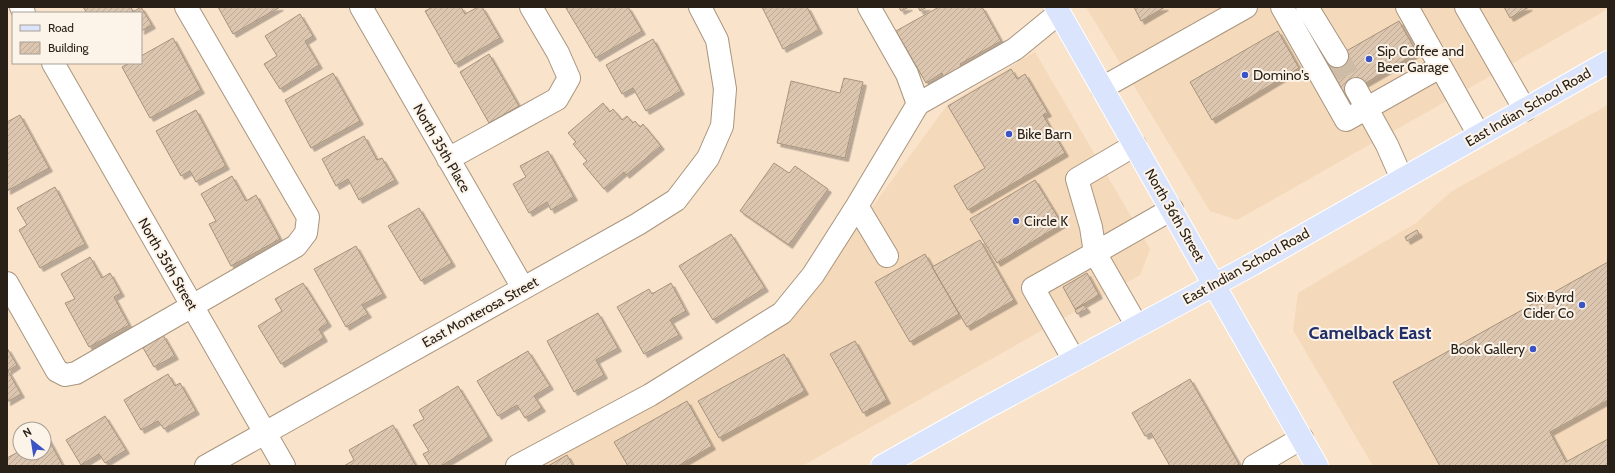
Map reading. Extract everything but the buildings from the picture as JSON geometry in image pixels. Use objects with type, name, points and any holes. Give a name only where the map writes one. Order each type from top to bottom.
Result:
[{"type":"main road","name":"North 36th Street","points":[[1058,10],[1317,466]]},
{"type":"main road","name":"East Indian School Road","points":[[891,464],[1074,360],[1253,264],[1608,62]]},
{"type":"street","points":[[7,283],[57,371],[65,375],[76,373],[296,246],[306,233],[308,217],[186,7]]},
{"type":"street","name":"North 35th Place","points":[[361,7],[523,288]]},
{"type":"street","points":[[448,159],[557,99],[569,78],[558,53],[531,7]]},
{"type":"street","name":"East Monterosa Street","points":[[206,466],[638,224],[676,200],[708,158],[722,126],[725,89],[717,40],[700,7]]},
{"type":"street","points":[[869,7],[907,74],[918,104]]},
{"type":"street","points":[[1102,88],[1246,7]]},
{"type":"street","points":[[1282,7],[1346,120],[1440,67]]},
{"type":"street","points":[[1307,7],[1337,56]]},
{"type":"street","points":[[1406,7],[1479,135]]},
{"type":"street","points":[[1466,7],[1525,110]]},
{"type":"street","points":[[517,466],[650,395],[782,313],[813,275],[857,206],[918,104],[1015,49],[1058,10]]},
{"type":"street","name":"North 35th Street","points":[[54,64],[284,466]]},
{"type":"street","points":[[1356,89],[1387,146],[1402,179]]},
{"type":"street","points":[[1135,145],[1077,179],[1091,227],[1095,253],[1138,326]]},
{"type":"street","points":[[857,206],[887,256]]},
{"type":"street","points":[[1074,360],[1033,288],[1172,209]]},
{"type":"street","points":[[1254,466],[1302,438]]},
{"type":"shaded area","points":[[1086,7],[1608,7],[1608,9],[1237,220],[1210,211]]},
{"type":"shaded area","points":[[1035,52],[1150,249],[1140,275],[802,466],[528,466],[794,313],[948,104]]},
{"type":"shaded area","points":[[1608,105],[1608,466],[1373,466],[1293,330],[1298,293],[1416,223],[1452,191]]},
{"type":"tunnel","points":[[1337,56],[1356,89]]},
{"type":"place","name":"Sip Coffee and Beer Garage","points":[[1369,59]]},
{"type":"place","name":"Domino's","points":[[1245,75]]},
{"type":"place","name":"Bike Barn","points":[[1009,134]]},
{"type":"place","name":"Circle K","points":[[1016,221]]},
{"type":"place","name":"Six Byrd Cider Co","points":[[1582,305]]},
{"type":"place","name":"Book Gallery","points":[[1533,349]]},
{"type":"district","name":"Camelback East","points":[[1370,333]]}]
